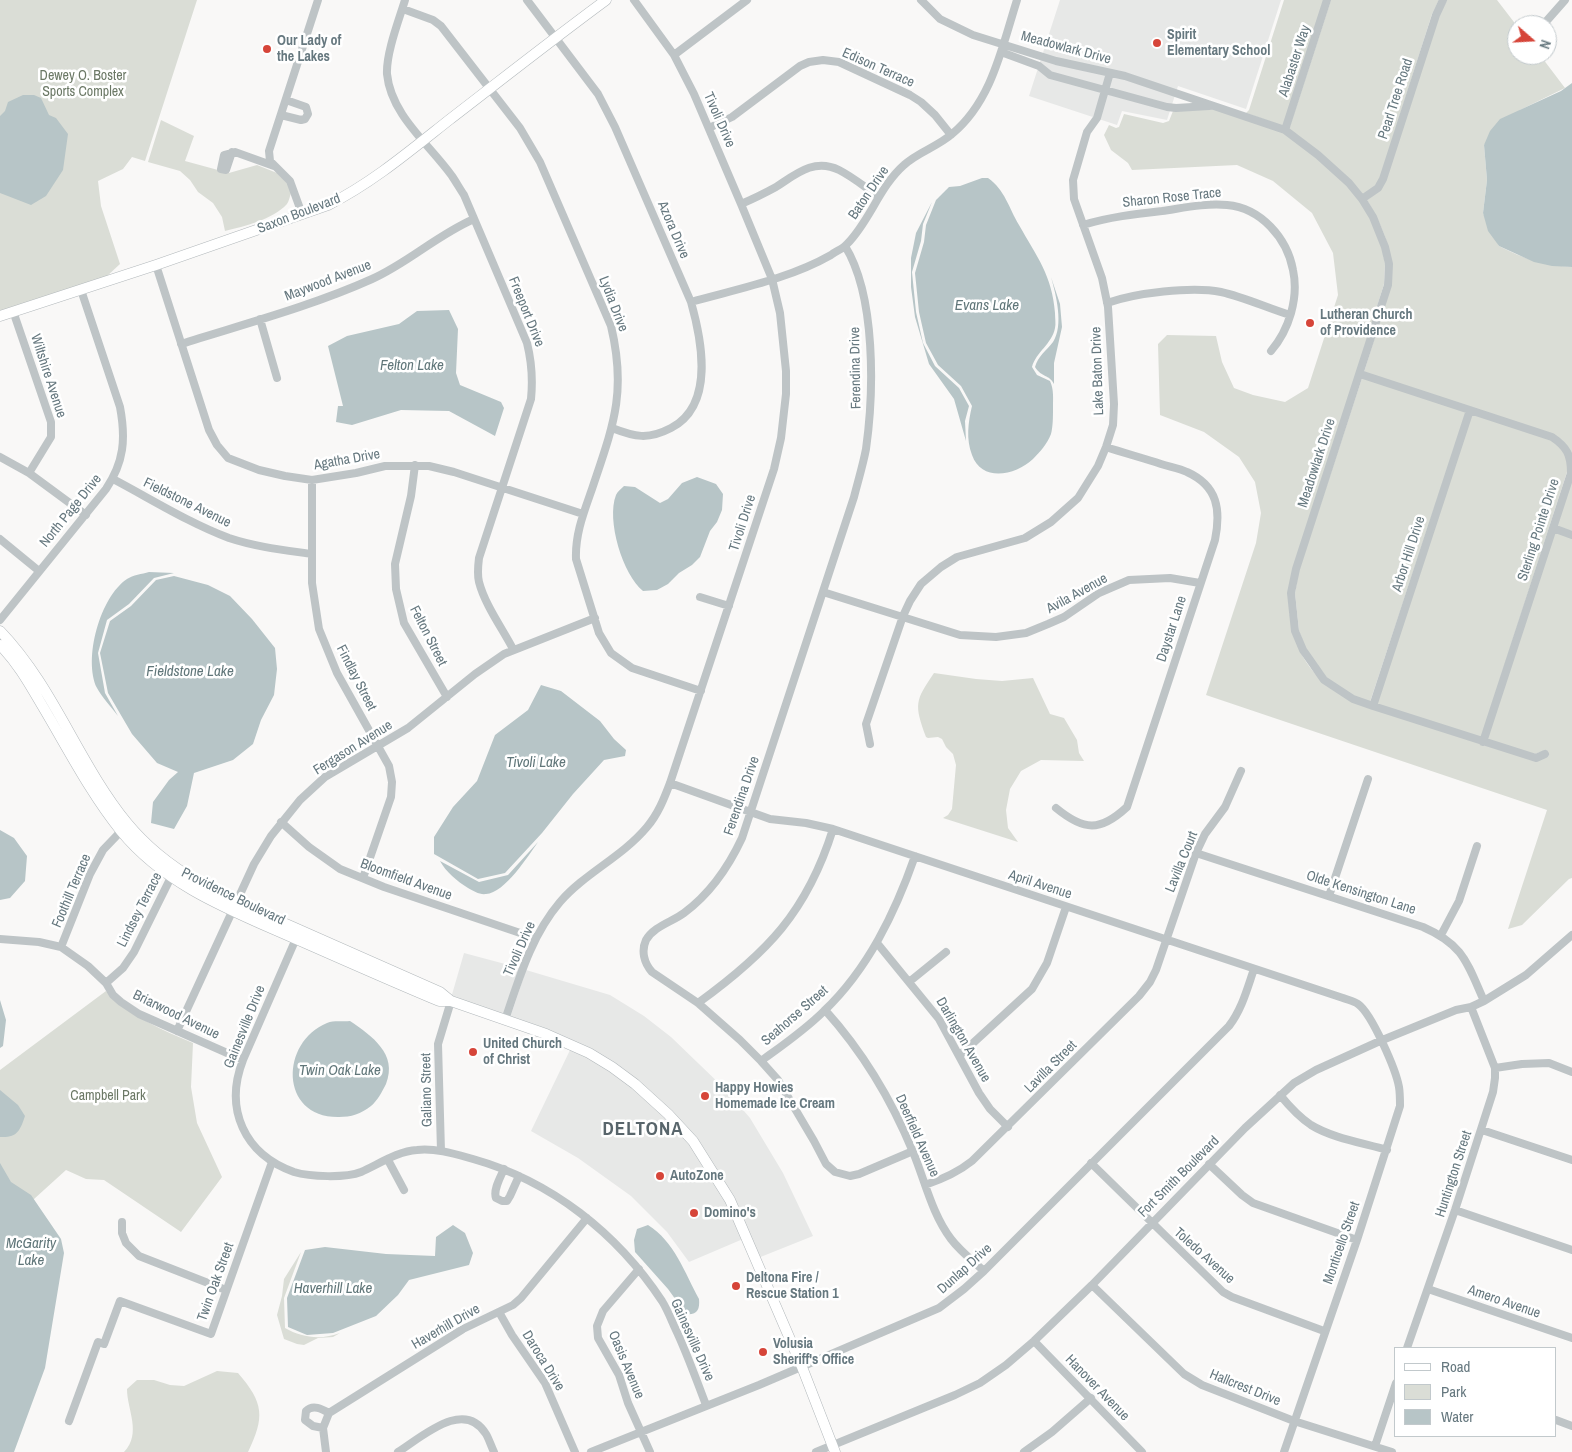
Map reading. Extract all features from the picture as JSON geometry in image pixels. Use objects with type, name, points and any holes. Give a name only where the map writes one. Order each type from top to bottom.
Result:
[{"type":"main road","name":"Saxon Boulevard","points":[[0,316],[156,265],[302,214],[345,196],[423,141],[555,37],[606,0]]},
{"type":"main road","name":"Providence Boulevard","points":[[0,631],[18,649],[35,674],[124,828]]},
{"type":"main road","name":"Providence Boulevard","points":[[0,645],[12,658],[105,810],[144,843],[173,873],[233,906],[440,992],[451,1001],[576,1046],[612,1067],[635,1084],[668,1114],[693,1141],[730,1200],[802,1367],[833,1449]]},
{"type":"street","points":[[274,166],[269,157],[318,0]]},
{"type":"street","name":"Freeport Drive","points":[[406,0],[391,45],[387,73],[392,94],[398,109],[452,176],[464,195],[527,343],[532,364],[531,399],[479,558],[478,570],[484,596],[513,649]]},
{"type":"street","name":"Azora Drive","points":[[527,0],[598,94],[615,126],[691,302],[697,324],[702,368],[700,390],[692,410],[675,426],[663,432],[645,436],[631,435],[612,428]]},
{"type":"street","name":"Tivoli Drive","points":[[505,1020],[535,938],[559,902],[576,886],[630,844],[647,827],[661,807],[774,469],[781,438],[786,394],[786,372],[780,314],[772,279],[742,204],[674,55],[634,0]]},
{"type":"street","points":[[674,55],[748,0]]},
{"type":"street","name":"Meadowlark Drive","points":[[921,0],[940,19],[1039,66],[1050,75],[1168,107],[1188,108],[1213,105]]},
{"type":"street","name":"Baton Drive","points":[[691,302],[810,266],[845,246],[862,227],[878,196],[903,165],[951,136],[972,113],[993,75],[1017,0]]},
{"type":"street","name":"Alabaster Way","points":[[1285,130],[1327,0]]},
{"type":"street","name":"Pearl Tree Road","points":[[1362,199],[1378,188],[1383,179],[1436,15],[1443,0]]},
{"type":"street","points":[[1551,15],[1565,0]]},
{"type":"street","name":"Lydia Drive","points":[[403,9],[433,20],[441,26],[520,128],[540,162],[611,326],[617,350],[619,384],[617,407],[612,428],[583,514],[577,537],[576,559],[604,642],[618,659],[632,668],[701,691]]},
{"type":"street","name":"Meadowlark Drive","points":[[1002,48],[1125,76],[1285,130],[1349,182],[1373,217],[1385,247],[1389,264],[1388,285],[1296,569],[1291,593],[1295,631],[1303,650],[1324,680],[1353,699],[1536,758],[1545,754]]},
{"type":"street","name":"Edison Terrace","points":[[708,128],[732,116],[800,66],[809,62],[823,60],[839,62],[910,95],[935,115],[951,136]]},
{"type":"street","name":"Lake Baton Drive","points":[[870,744],[866,724],[903,616],[921,584],[941,567],[957,557],[1025,538],[1051,522],[1078,498],[1098,466],[1106,447],[1113,425],[1114,404],[1107,303],[1102,278],[1074,199],[1073,180],[1087,132],[1097,118],[1107,90],[1110,73]]},
{"type":"street","points":[[281,115],[301,120],[305,119],[308,114],[306,107],[286,100]]},
{"type":"street","points":[[232,152],[274,166],[280,170],[290,180],[302,214]]},
{"type":"street","points":[[742,204],[804,169],[816,166],[840,170],[878,196]]},
{"type":"street","name":"Sharon Rose Trace","points":[[1083,224],[1105,218],[1211,204],[1229,205],[1245,210],[1263,220],[1283,241],[1291,258],[1296,281],[1295,298],[1290,315],[1281,339],[1271,351]]},
{"type":"street","name":"Maywood Avenue","points":[[181,344],[342,291],[374,278],[446,233],[474,219]]},
{"type":"street","name":"Ferendina Drive","points":[[845,246],[854,260],[866,311],[870,353],[871,404],[865,451],[854,497],[751,813],[732,860],[716,884],[702,899],[682,915],[656,929],[646,941],[643,950],[647,966],[652,972],[698,1004],[740,1040],[778,1080],[826,1164],[835,1172],[850,1176],[858,1174],[913,1151]]},
{"type":"street","name":"Agatha Drive","points":[[156,265],[209,430],[217,445],[228,458],[259,470],[312,480],[385,466],[429,466],[454,472],[583,514]]},
{"type":"street","name":"North Page Drive","points":[[0,620],[113,479],[122,457],[123,425],[120,407],[81,290]]},
{"type":"street","points":[[1107,303],[1121,298],[1183,290],[1220,292],[1290,315]]},
{"type":"street","name":"Wiltshire Avenue","points":[[13,311],[51,422],[51,437],[29,473]]},
{"type":"street","points":[[260,318],[277,378]]},
{"type":"street","name":"Sterling Pointe Drive","points":[[1360,374],[1552,437],[1566,449],[1571,460],[1571,473],[1483,742]]},
{"type":"street","name":"Arbor Hill Drive","points":[[1373,706],[1470,410]]},
{"type":"street","name":"Daystar Lane","points":[[1056,808],[1078,824],[1090,826],[1101,824],[1116,816],[1127,807],[1215,540],[1218,522],[1218,509],[1210,489],[1200,480],[1186,471],[1106,447]]},
{"type":"street","points":[[0,457],[29,473],[86,515]]},
{"type":"street","name":"Felton Street","points":[[415,465],[411,496],[395,564],[396,589],[404,622],[447,697]]},
{"type":"street","name":"Fieldstone Avenue","points":[[113,479],[200,525],[230,538],[256,546],[312,554]]},
{"type":"street","name":"Findlay Street","points":[[312,480],[312,583],[319,629],[337,673],[389,766],[392,782],[391,797],[363,878]]},
{"type":"street","points":[[1553,528],[1572,534]]},
{"type":"street","points":[[0,539],[39,571]]},
{"type":"street","name":"Avila Avenue","points":[[823,592],[960,635],[996,637],[1026,633],[1048,624],[1064,617],[1099,593],[1129,580],[1170,578],[1200,583]]},
{"type":"street","points":[[700,597],[729,606]]},
{"type":"street","name":"Fergason Avenue","points":[[177,1032],[233,906],[254,864],[281,822],[300,800],[325,777],[408,728],[474,674],[513,649],[595,618]]},
{"type":"street","name":"Lavilla Court","points":[[1166,940],[1196,853],[1205,834],[1225,808],[1241,771]]},
{"type":"street","points":[[1329,896],[1368,779]]},
{"type":"street","name":"April Avenue","points":[[670,783],[770,819],[806,823],[833,829],[1358,1004],[1366,1012],[1380,1041]]},
{"type":"street","name":"Bloomfield Avenue","points":[[281,822],[309,847],[340,869],[535,938]]},
{"type":"street","name":"Foothill Terrace","points":[[61,947],[90,874],[103,850],[124,828]]},
{"type":"street","points":[[698,1004],[734,977],[764,950],[783,928],[799,905],[816,874],[833,829]]},
{"type":"street","points":[[1441,935],[1459,901],[1478,846]]},
{"type":"street","name":"Olde Kensington Lane","points":[[1196,853],[1423,927],[1441,935],[1460,952],[1467,962],[1484,1001]]},
{"type":"street","name":"Seahorse Street","points":[[761,1061],[794,1037],[825,1010],[856,974],[877,943],[893,912],[914,856]]},
{"type":"street","name":"Lindsey Terrace","points":[[106,983],[123,968],[134,952],[173,873]]},
{"type":"street","points":[[960,1055],[1032,988],[1047,963],[1066,906]]},
{"type":"street","name":"Gainesville Drive","points":[[298,934],[239,1071],[236,1106],[241,1124],[262,1155],[272,1162],[296,1172],[331,1176],[358,1173],[417,1150],[441,1151],[491,1164],[542,1188],[587,1218],[612,1239],[639,1269],[663,1303],[687,1354],[706,1405]]},
{"type":"street","name":"Fort Smith Boulevard","points":[[816,1452],[833,1449],[956,1396],[1006,1365],[1092,1285],[1209,1164],[1294,1083],[1316,1070],[1380,1041],[1456,1010],[1484,1001],[1526,975],[1572,935]]},
{"type":"street","name":"Briarwood Avenue","points":[[0,939],[39,942],[61,947],[88,966],[106,983],[113,995],[139,1014],[243,1060]]},
{"type":"street","name":"Lavilla Street","points":[[925,1185],[942,1180],[960,1170],[1008,1127],[1140,996],[1156,970],[1166,940]]},
{"type":"street","name":"Darlington Avenue","points":[[877,943],[938,1019],[960,1055],[979,1093],[990,1109],[1008,1127]]},
{"type":"street","points":[[909,982],[946,952]]},
{"type":"street","name":"Dunlap Drive","points":[[591,1452],[802,1367],[939,1308],[984,1271],[1229,1026],[1238,1015],[1254,969]]},
{"type":"street","name":"Galiano Street","points":[[441,1151],[438,1044],[451,1001]]},
{"type":"street","name":"Huntington Street","points":[[1407,1347],[1482,1130],[1496,1078],[1495,1068],[1470,1007]]},
{"type":"street","name":"Deerfield Avenue","points":[[825,1010],[841,1028],[872,1073],[913,1151],[941,1223],[951,1239],[984,1271]]},
{"type":"street","name":"Monticello Street","points":[[1284,1452],[1324,1331],[1357,1240],[1400,1106],[1400,1089],[1396,1076],[1380,1041]]},
{"type":"street","points":[[1495,1068],[1548,1063],[1572,1072]]},
{"type":"street","points":[[1280,1095],[1294,1112],[1312,1125],[1327,1132],[1387,1150]]},
{"type":"street","points":[[1482,1130],[1572,1160]]},
{"type":"street","points":[[388,1160],[404,1190]]},
{"type":"street","name":"Twin Oak Street","points":[[69,1421],[98,1342],[104,1344],[120,1301],[210,1334],[272,1162]]},
{"type":"street","name":"Toledo Avenue","points":[[1091,1163],[1222,1292],[1324,1331]]},
{"type":"street","points":[[1209,1164],[1253,1203],[1357,1240]]},
{"type":"street","points":[[504,1169],[495,1194],[496,1198],[502,1201],[507,1201],[519,1176]]},
{"type":"street","points":[[1455,1210],[1572,1250]]},
{"type":"street","name":"Haverhill Drive","points":[[330,1412],[463,1329],[513,1305],[521,1298],[587,1218]]},
{"type":"street","points":[[122,1222],[122,1233],[126,1244],[139,1256],[226,1290]]},
{"type":"street","name":"Oasis Avenue","points":[[639,1269],[603,1311],[597,1326],[598,1338],[619,1375],[628,1404],[650,1452]]},
{"type":"street","name":"Hallcrest Drive","points":[[1092,1285],[1184,1374],[1202,1385],[1294,1421],[1392,1452]]},
{"type":"street","name":"Amero Avenue","points":[[1428,1289],[1572,1338]]},
{"type":"street","name":"Daroca Drive","points":[[499,1312],[512,1335],[545,1383],[576,1452]]},
{"type":"street","name":"Hanover Avenue","points":[[1034,1341],[1142,1452]]},
{"type":"street","points":[[1375,1446],[1394,1388]]},
{"type":"street","points":[[1024,1452],[1052,1432],[1091,1398]]},
{"type":"street","points":[[323,1428],[313,1426],[305,1420],[306,1411],[311,1407],[330,1412],[323,1428],[326,1452]]},
{"type":"street","points":[[398,1452],[446,1421],[468,1419],[478,1424],[486,1434],[494,1452]]},
{"type":"street","points":[[1557,1420],[1572,1426]]},
{"type":"shaded area","name":"Spirit Elementary School","points":[[1060,0],[1281,0],[1246,109],[1178,86],[1167,120],[1122,111],[1117,125],[1029,96]]},
{"type":"shaded area","points":[[464,953],[520,968],[503,1016],[451,998]]},
{"type":"shaded area","points":[[526,970],[610,995],[644,1016],[671,1037],[726,1090],[750,1118],[783,1173],[813,1236],[758,1258],[712,1166],[637,1082],[510,1018]]},
{"type":"shaded area","points":[[571,1048],[587,1056],[633,1086],[690,1143],[727,1201],[743,1239],[689,1262],[667,1232],[631,1196],[578,1158],[531,1131]]},
{"type":"green space","name":"Dewey O. Boster Sports Complex","points":[[0,0],[197,0],[145,161],[132,157],[123,169],[98,181],[101,206],[120,264],[106,277],[0,312]]},
{"type":"green space","points":[[1284,0],[1324,0],[1283,126],[1246,113],[1249,110]]},
{"type":"green space","points":[[1331,0],[1439,0],[1432,14],[1380,178],[1375,186],[1363,195],[1321,153],[1289,129]]},
{"type":"green space","points":[[1447,0],[1497,0],[1509,15],[1507,15],[1507,65],[1548,65],[1565,88],[1520,110],[1484,145],[1487,180],[1483,213],[1499,246],[1534,261],[1572,267],[1572,455],[1569,448],[1553,434],[1364,372],[1391,286],[1392,274],[1389,252],[1383,231],[1367,200],[1380,190],[1386,180],[1439,16]]},
{"type":"green space","points":[[1213,108],[1284,133],[1304,147],[1346,184],[1360,201],[1370,218],[1382,248],[1385,264],[1384,284],[1288,592],[1291,624],[1295,637],[1306,662],[1315,673],[1339,694],[1537,761],[1549,756],[1546,750],[1535,754],[1487,740],[1555,532],[1572,538],[1572,878],[1522,925],[1508,929],[1547,810],[1206,695],[1256,543],[1261,513],[1255,482],[1239,457],[1204,432],[1160,415],[1158,344],[1167,335],[1216,336],[1222,362],[1234,388],[1253,395],[1285,402],[1308,388],[1338,295],[1333,253],[1312,213],[1273,181],[1237,165],[1132,170],[1128,163],[1111,150],[1104,135],[1109,125],[1116,128],[1119,127],[1124,114],[1163,123],[1169,121],[1173,111]]},
{"type":"green space","points":[[161,120],[194,136],[185,161],[229,173],[257,165],[277,173],[287,182],[291,193],[287,204],[281,210],[266,218],[225,231],[222,217],[213,203],[198,192],[190,180],[180,171],[148,162]]},
{"type":"green space","points":[[1362,378],[1466,412],[1370,702],[1354,696],[1327,678],[1306,649],[1299,631],[1295,593],[1299,570]]},
{"type":"green space","points":[[1472,414],[1551,440],[1563,450],[1567,460],[1567,472],[1481,738],[1377,704]]},
{"type":"green space","points":[[1572,480],[1572,531],[1557,527]]},
{"type":"green space","points":[[934,673],[1002,681],[1033,678],[1050,714],[1064,718],[1077,740],[1079,753],[1084,761],[1041,760],[1021,771],[1010,789],[1006,810],[1008,828],[1018,842],[943,818],[952,809],[956,765],[953,754],[946,747],[942,739],[926,737],[918,710],[918,703],[923,690]]},
{"type":"green space","name":"Campbell Park","points":[[106,991],[136,1015],[193,1043],[191,1087],[197,1123],[222,1177],[181,1232],[104,1180],[86,1179],[66,1170],[12,1219],[0,1198],[0,1070]]},
{"type":"green space","points":[[301,1252],[284,1298],[285,1328],[298,1334],[312,1337],[326,1337],[340,1333],[333,1337],[318,1338],[304,1345],[284,1339],[277,1315],[284,1279]]},
{"type":"green space","points":[[217,1371],[238,1373],[253,1393],[257,1402],[259,1420],[254,1440],[248,1452],[124,1452],[129,1445],[133,1429],[127,1389],[137,1380],[154,1380],[170,1385],[184,1386]]},
{"type":"water","points":[[1572,83],[1572,267],[1552,266],[1534,262],[1499,246],[1488,231],[1483,213],[1487,180],[1484,145],[1490,131],[1500,119],[1561,91]]},
{"type":"water","points":[[23,95],[34,95],[41,98],[49,115],[56,118],[68,134],[63,170],[46,196],[31,205],[0,193],[0,116],[5,111],[8,102]]},
{"type":"water","name":"Evans Lake","points":[[982,178],[988,178],[999,188],[1038,257],[1051,288],[1055,313],[1053,334],[1032,367],[1037,375],[1050,381],[1053,391],[1051,434],[1041,451],[1026,465],[1009,472],[1000,473],[991,473],[983,470],[972,455],[968,431],[972,406],[961,386],[938,365],[926,343],[919,312],[915,273],[924,242],[926,225],[936,200],[949,187],[960,186]]},
{"type":"water","points":[[932,202],[923,224],[921,241],[912,272],[916,312],[923,343],[935,366],[959,388],[969,406],[965,421],[966,441],[954,399],[929,364],[915,317],[911,287],[911,258],[916,233]]},
{"type":"water","points":[[1051,277],[1060,304],[1062,327],[1054,363],[1054,384],[1035,367],[1040,357],[1053,342],[1058,327],[1058,310]]},
{"type":"water","name":"Felton Lake","points":[[449,310],[458,329],[456,373],[460,385],[501,402],[504,408],[495,436],[449,411],[401,410],[352,425],[336,422],[338,406],[343,406],[328,346],[347,336],[399,324],[417,311]]},
{"type":"water","points":[[697,477],[716,484],[723,494],[722,510],[717,522],[710,531],[700,557],[692,565],[679,573],[668,584],[657,590],[643,591],[629,573],[618,546],[613,518],[613,506],[617,494],[624,486],[635,487],[660,503],[668,499],[682,483]]},
{"type":"water","points":[[149,572],[174,573],[154,578],[129,604],[107,620],[98,653],[105,693],[118,716],[97,688],[93,676],[93,646],[102,614],[117,588],[129,578]]},
{"type":"water","name":"Fieldstone Lake","points":[[174,576],[208,585],[230,596],[252,619],[275,648],[277,669],[274,695],[261,720],[253,744],[233,760],[194,773],[187,806],[174,829],[151,823],[153,802],[169,780],[178,772],[157,763],[132,734],[108,693],[100,653],[110,621],[131,606],[156,580]]},
{"type":"water","name":"Tivoli Lake","points":[[541,685],[561,691],[600,721],[614,739],[626,750],[625,756],[604,760],[505,873],[478,879],[434,854],[434,837],[453,807],[477,781],[495,735],[528,710]]},
{"type":"water","points":[[0,830],[14,838],[27,856],[25,881],[10,898],[0,900]]},
{"type":"water","points":[[538,842],[508,881],[493,892],[486,894],[481,894],[468,888],[449,873],[440,861],[479,882],[508,875]]},
{"type":"water","points":[[0,1000],[6,1020],[3,1046],[0,1048]]},
{"type":"water","name":"Twin Oak Lake","points":[[350,1021],[367,1033],[386,1055],[389,1073],[386,1084],[373,1104],[360,1113],[339,1117],[319,1114],[305,1105],[296,1093],[293,1078],[294,1061],[301,1046],[312,1033],[330,1022]]},
{"type":"water","points":[[0,1090],[18,1105],[25,1116],[19,1130],[14,1135],[6,1137],[0,1137]]},
{"type":"water","name":"McGarity Lake","points":[[0,1163],[11,1182],[31,1195],[61,1239],[64,1253],[45,1368],[14,1452],[0,1452]]},
{"type":"water","name":"Haverhill Lake","points":[[453,1225],[465,1233],[473,1253],[469,1265],[409,1280],[398,1295],[376,1316],[333,1333],[307,1335],[288,1327],[287,1298],[305,1250],[325,1247],[386,1254],[435,1256],[436,1237]]},
{"type":"water","points":[[648,1225],[665,1240],[684,1268],[699,1299],[699,1306],[695,1313],[686,1314],[668,1289],[635,1252],[634,1240],[637,1229]]},
{"type":"place","name":"Spirit Elementary School","points":[[1157,43]]},
{"type":"place","name":"Our Lady of the Lakes","points":[[267,49]]},
{"type":"place","name":"Lutheran Church of Providence","points":[[1310,323]]},
{"type":"place","name":"United Church of Christ","points":[[473,1052]]},
{"type":"place","name":"Happy Howies Homemade Ice Cream","points":[[705,1096]]},
{"type":"place","name":"AutoZone","points":[[660,1176]]},
{"type":"place","name":"Domino's","points":[[694,1213]]},
{"type":"place","name":"Deltona Fire / Rescue Station 1","points":[[736,1286]]},
{"type":"place","name":"Volusia Sheriff's Office","points":[[763,1352]]},
{"type":"district","name":"DELTONA","points":[[643,1130]]}]
